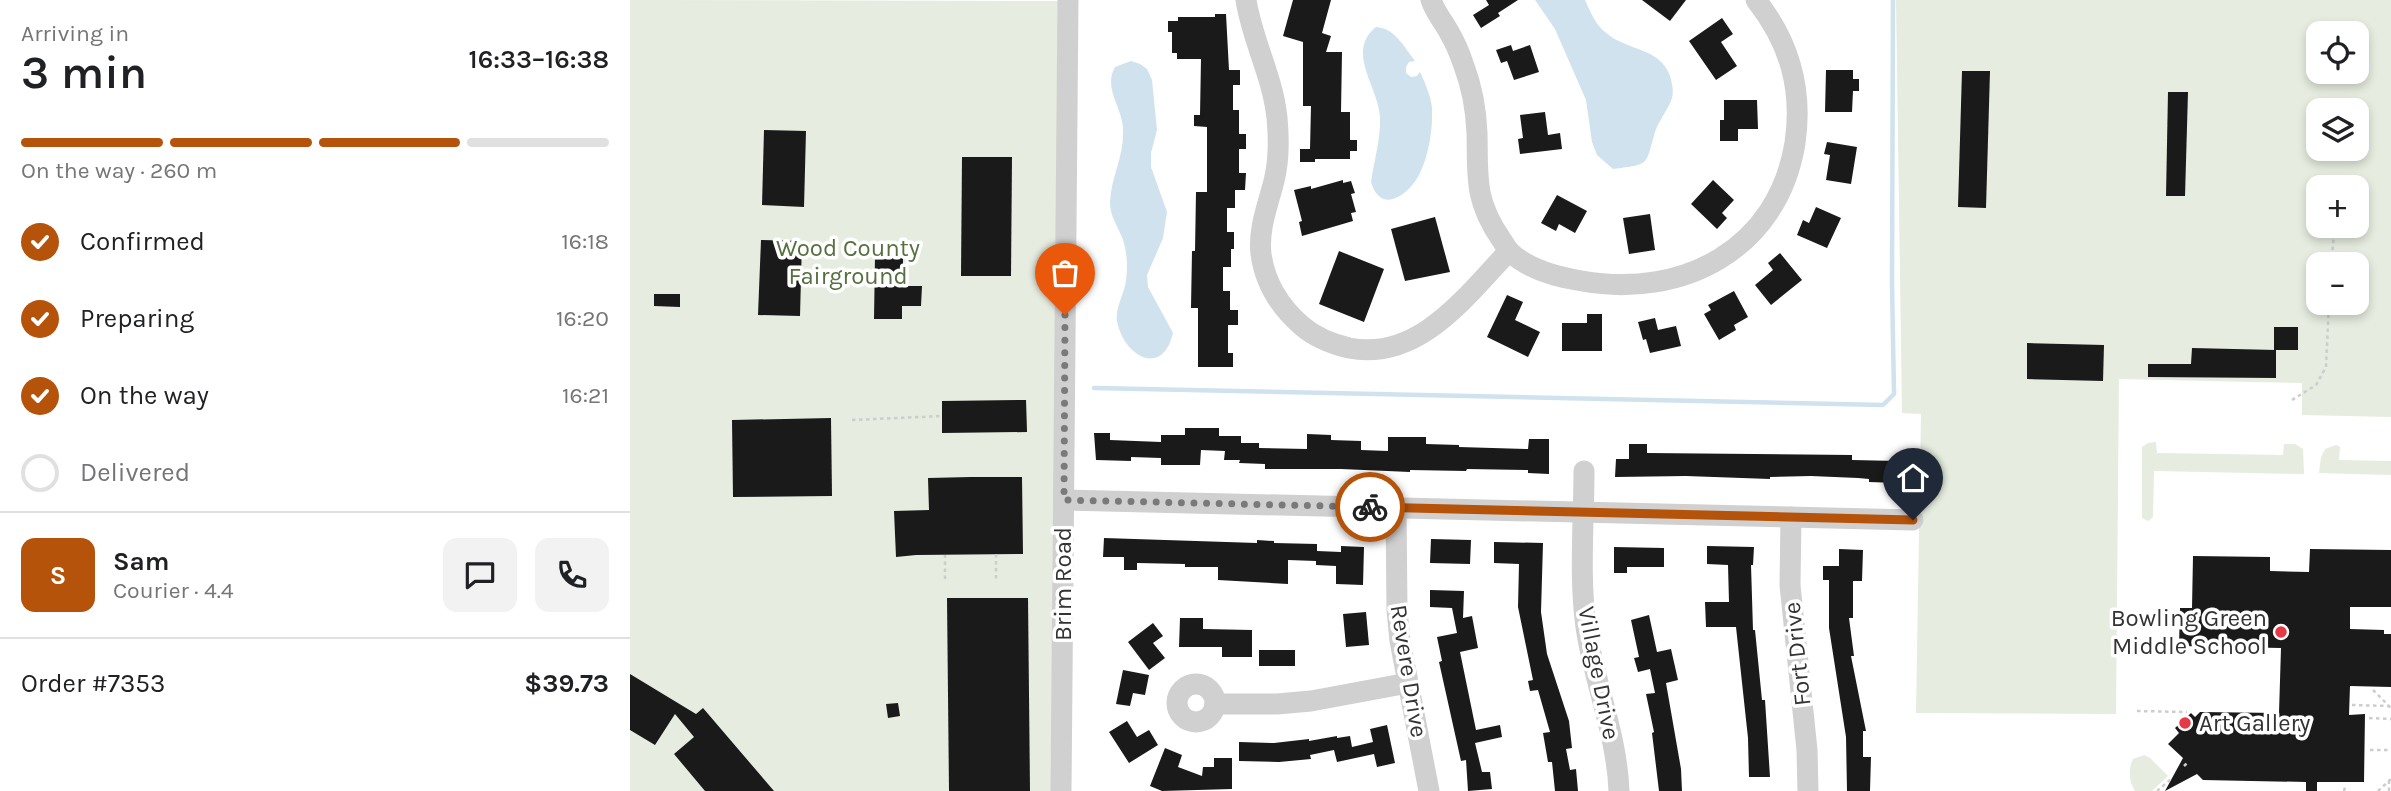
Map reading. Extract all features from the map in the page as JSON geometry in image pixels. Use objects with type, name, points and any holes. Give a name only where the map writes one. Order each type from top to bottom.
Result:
[{"type":"street","name":"Brim Road","points":[[1061,791],[1068,0]]},
{"type":"street","points":[[1246,0],[1273,93],[1278,136],[1274,179],[1260,237],[1261,257],[1270,287],[1292,317],[1308,331],[1337,346],[1368,350],[1399,344],[1437,324],[1454,310],[1509,251]]},
{"type":"street","points":[[1431,0],[1434,10],[1449,31],[1464,66],[1475,106],[1476,175],[1481,202],[1490,222],[1509,251],[1527,264],[1559,277],[1597,284],[1639,285],[1701,270],[1728,254],[1752,233],[1777,200],[1791,166],[1798,105],[1796,81],[1773,26],[1756,0]]},
{"type":"street","name":"Village Drive","points":[[1584,471],[1583,596],[1586,627],[1613,742],[1619,791]]},
{"type":"street","points":[[1064,500],[1913,520]]},
{"type":"street","name":"Revere Drive","points":[[1396,508],[1397,610],[1429,791]]},
{"type":"street","name":"Fort Drive","points":[[1791,517],[1791,599],[1807,750],[1808,791]]},
{"type":"street","points":[[1215,704],[1311,701],[1408,683]]},
{"type":"path","points":[[2292,400],[2316,385],[2326,367],[2328,315]]},
{"type":"path","points":[[852,420],[942,416]]},
{"type":"path","points":[[996,554],[996,580]]},
{"type":"path","points":[[945,555],[945,579]]},
{"type":"path","points":[[2373,690],[2390,707]]},
{"type":"path","points":[[2352,705],[2390,707]]},
{"type":"path","points":[[2137,711],[2187,712]]},
{"type":"path","points":[[2370,718],[2391,719]]},
{"type":"path","points":[[2370,750],[2389,750]]},
{"type":"path","points":[[2157,791],[2171,779]]},
{"type":"path","points":[[2378,791],[2390,780]]},
{"type":"path","points":[[2389,791],[2390,780]]},
{"type":"green space","name":"Wood County Fairground","points":[[630,0],[1068,1],[1061,791],[630,791]]},
{"type":"green space","points":[[1896,0],[2391,0],[2391,417],[2302,415],[2302,383],[2119,379],[2116,714],[1916,713],[1921,414],[1902,413]]},
{"type":"green space","points":[[2156,442],[2157,453],[2283,455],[2284,444],[2295,444],[2303,449],[2304,474],[2154,471],[2153,517],[2148,521],[2142,518],[2142,447]]},
{"type":"green space","points":[[2336,445],[2340,447],[2339,460],[2391,461],[2391,475],[2319,473],[2325,449]]},
{"type":"green space","points":[[2144,755],[2168,776],[2152,791],[2135,791],[2130,780],[2130,767],[2133,759]]},
{"type":"water","points":[[1535,0],[1585,0],[1601,29],[1623,43],[1651,54],[1665,67],[1670,76],[1672,98],[1657,128],[1650,151],[1640,164],[1613,169],[1597,155],[1592,142],[1586,100],[1555,29]]},
{"type":"water","points":[[1376,27],[1394,35],[1415,61],[1409,62],[1406,73],[1411,77],[1420,72],[1432,108],[1430,141],[1420,173],[1403,194],[1388,200],[1381,198],[1371,182],[1380,117],[1363,59],[1363,47]]},
{"type":"water","points":[[1131,61],[1147,69],[1152,80],[1157,130],[1151,153],[1151,167],[1167,212],[1163,238],[1147,275],[1148,287],[1173,333],[1168,347],[1152,358],[1134,352],[1127,344],[1117,321],[1127,264],[1124,242],[1110,207],[1123,138],[1122,120],[1111,82],[1115,67]]},
{"type":"building","points":[[1293,0],[1331,0],[1322,33],[1331,36],[1326,52],[1342,52],[1341,112],[1350,112],[1350,140],[1357,140],[1357,151],[1350,151],[1350,159],[1300,162],[1300,149],[1310,149],[1311,106],[1303,106],[1303,42],[1283,36]]},
{"type":"building","points":[[1486,0],[1518,0],[1481,28],[1473,15],[1489,5]]},
{"type":"building","points":[[1642,0],[1686,0],[1670,21]]},
{"type":"building","points":[[1215,14],[1226,14],[1229,70],[1240,70],[1240,85],[1233,85],[1233,110],[1239,110],[1239,134],[1246,134],[1246,149],[1239,149],[1239,173],[1246,173],[1245,190],[1235,190],[1235,208],[1227,208],[1227,232],[1234,232],[1234,249],[1231,249],[1231,267],[1223,267],[1223,291],[1230,291],[1230,310],[1238,310],[1238,325],[1228,325],[1228,353],[1233,353],[1233,367],[1198,367],[1198,308],[1191,308],[1196,192],[1207,192],[1207,127],[1194,126],[1194,115],[1200,115],[1201,59],[1177,59],[1177,53],[1172,53],[1172,32],[1168,32],[1168,21],[1178,21],[1178,17],[1215,17]]},
{"type":"building","points":[[1722,18],[1733,34],[1721,42],[1737,66],[1716,80],[1689,41]]},
{"type":"building","points":[[1511,45],[1513,51],[1530,45],[1539,72],[1514,80],[1507,61],[1501,63],[1496,50]]},
{"type":"building","points":[[1826,70],[1853,70],[1853,79],[1859,79],[1859,91],[1853,91],[1852,112],[1825,112]]},
{"type":"building","points":[[1962,71],[1990,71],[1986,208],[1958,207]]},
{"type":"building","points":[[2168,92],[2188,92],[2185,196],[2166,196]]},
{"type":"building","points":[[1724,100],[1757,100],[1758,129],[1738,129],[1738,141],[1720,141]]},
{"type":"building","points":[[1545,112],[1548,135],[1560,133],[1562,149],[1520,154],[1518,139],[1523,138],[1520,115]]},
{"type":"building","points":[[764,130],[806,131],[804,207],[762,205]]},
{"type":"building","points":[[1827,142],[1857,147],[1851,184],[1826,180],[1830,155],[1824,154]]},
{"type":"building","points":[[962,157],[1012,157],[1011,276],[961,276]]},
{"type":"building","points":[[1343,180],[1343,183],[1351,181],[1355,193],[1351,194],[1356,212],[1351,213],[1353,221],[1302,236],[1299,222],[1302,221],[1294,190],[1311,186],[1311,189]]},
{"type":"building","points":[[1713,180],[1734,200],[1722,213],[1727,218],[1717,229],[1691,204]]},
{"type":"building","points":[[1557,195],[1587,211],[1575,233],[1559,224],[1556,231],[1541,223]]},
{"type":"building","points":[[1816,207],[1841,218],[1827,248],[1797,235],[1803,220],[1809,223]]},
{"type":"building","points":[[1650,214],[1655,250],[1629,254],[1623,218]]},
{"type":"building","points":[[1435,217],[1450,272],[1405,281],[1391,229]]},
{"type":"building","points":[[761,240],[802,241],[800,316],[758,315]]},
{"type":"building","points":[[1339,251],[1384,269],[1364,322],[1319,304]]},
{"type":"building","points":[[1780,253],[1802,280],[1771,305],[1755,285],[1773,270],[1768,263]]},
{"type":"building","points":[[875,256],[903,256],[903,286],[922,286],[921,306],[902,306],[902,319],[874,319]]},
{"type":"building","points":[[1734,291],[1748,317],[1734,325],[1736,330],[1719,340],[1704,314],[1711,310],[1708,305]]},
{"type":"building","points":[[654,294],[680,294],[680,307],[654,306]]},
{"type":"building","points":[[1507,295],[1523,302],[1515,320],[1540,332],[1528,357],[1487,337]]},
{"type":"building","points":[[1587,314],[1602,314],[1602,351],[1562,351],[1562,323],[1587,323]]},
{"type":"building","points":[[1655,318],[1658,330],[1676,326],[1681,346],[1650,353],[1638,322]]},
{"type":"building","points":[[2274,327],[2298,327],[2298,350],[2274,350]]},
{"type":"building","points":[[2027,343],[2104,345],[2103,381],[2027,379]]},
{"type":"building","points":[[2192,348],[2276,350],[2276,378],[2148,377],[2148,364],[2191,364]]},
{"type":"building","points":[[1026,400],[1027,432],[942,433],[942,401]]},
{"type":"building","points":[[831,418],[832,496],[733,497],[732,420]]},
{"type":"building","points":[[1185,428],[1219,428],[1219,436],[1241,436],[1241,443],[1259,443],[1259,448],[1307,449],[1307,434],[1331,435],[1331,440],[1361,441],[1361,450],[1388,451],[1388,437],[1426,437],[1426,444],[1459,447],[1528,449],[1529,439],[1549,439],[1549,474],[1528,473],[1528,470],[1410,472],[1265,469],[1265,464],[1224,460],[1225,451],[1201,450],[1200,465],[1161,465],[1161,458],[1096,460],[1094,433],[1110,433],[1110,440],[1161,442],[1161,435],[1185,435]]},
{"type":"building","points":[[1629,444],[1647,444],[1647,453],[1852,455],[1852,460],[1898,461],[1897,483],[1811,476],[1770,479],[1615,477],[1616,459],[1629,459]]},
{"type":"building","points":[[1022,477],[1023,554],[896,557],[894,511],[929,510],[928,478]]},
{"type":"building","points":[[1104,538],[1257,543],[1257,540],[1274,541],[1317,544],[1317,551],[1341,552],[1341,546],[1364,547],[1363,585],[1336,584],[1336,566],[1316,565],[1316,561],[1288,560],[1288,584],[1218,580],[1218,567],[1185,567],[1185,564],[1137,563],[1137,570],[1124,570],[1124,557],[1103,557]]},
{"type":"building","points":[[1431,539],[1471,540],[1470,564],[1430,563]]},
{"type":"building","points":[[1494,542],[1543,543],[1541,612],[1547,654],[1569,721],[1572,748],[1566,749],[1570,770],[1576,769],[1578,791],[1555,791],[1552,762],[1548,762],[1543,733],[1550,732],[1538,690],[1530,691],[1528,681],[1533,680],[1518,607],[1519,564],[1494,563]]},
{"type":"building","points":[[1707,546],[1754,547],[1751,565],[1753,630],[1762,700],[1765,700],[1770,777],[1749,777],[1748,738],[1736,627],[1706,627],[1705,602],[1729,602],[1728,565],[1707,564]]},
{"type":"building","points":[[1614,547],[1664,548],[1664,567],[1627,567],[1627,573],[1614,573]]},
{"type":"building","points":[[1839,549],[1863,550],[1862,581],[1853,581],[1853,618],[1849,618],[1854,656],[1851,656],[1866,731],[1863,731],[1863,757],[1871,757],[1870,791],[1847,791],[1846,737],[1829,628],[1829,580],[1823,580],[1823,566],[1839,566]]},
{"type":"building","name":"Bowling Green Middle School","points":[[2310,549],[2391,550],[2391,607],[2350,607],[2350,629],[2384,630],[2384,634],[2391,634],[2391,687],[2350,686],[2349,715],[2365,714],[2364,782],[2317,782],[2317,791],[2306,791],[2306,782],[2203,780],[2197,774],[2165,791],[2183,758],[2168,744],[2179,733],[2175,728],[2191,713],[2195,717],[2200,712],[2279,713],[2281,648],[2179,646],[2180,608],[2192,608],[2193,556],[2270,557],[2270,571],[2309,572]]},
{"type":"building","points":[[1430,590],[1464,591],[1463,618],[1472,616],[1478,648],[1460,652],[1476,730],[1500,725],[1502,737],[1475,743],[1482,772],[1490,772],[1492,789],[1468,791],[1466,760],[1461,761],[1439,662],[1442,661],[1437,637],[1457,633],[1452,608],[1430,607]]},
{"type":"building","points":[[947,598],[1028,598],[1030,791],[949,791]]},
{"type":"building","points":[[1366,612],[1369,645],[1346,647],[1343,614]]},
{"type":"building","points":[[1649,615],[1657,652],[1671,649],[1678,680],[1666,683],[1681,769],[1682,791],[1659,791],[1654,732],[1646,694],[1655,693],[1650,669],[1638,672],[1634,658],[1639,657],[1631,620]]},
{"type":"building","points":[[1180,618],[1203,618],[1203,629],[1252,630],[1252,657],[1222,657],[1222,647],[1179,647]]},
{"type":"building","points":[[1153,623],[1163,636],[1153,643],[1165,658],[1149,670],[1128,642]]},
{"type":"building","points":[[1259,650],[1295,650],[1295,666],[1259,666]]},
{"type":"building","points":[[1123,670],[1149,675],[1145,695],[1133,693],[1130,706],[1116,704]]},
{"type":"building","points":[[630,674],[696,714],[703,708],[774,791],[705,791],[674,754],[694,737],[675,714],[655,745],[630,730]]},
{"type":"building","points":[[898,703],[900,716],[888,718],[886,704]]},
{"type":"building","points":[[1127,721],[1137,737],[1149,730],[1158,745],[1129,763],[1109,732]]},
{"type":"building","points":[[1387,725],[1395,763],[1377,767],[1374,754],[1337,762],[1334,750],[1310,755],[1311,759],[1279,762],[1239,761],[1239,742],[1274,743],[1350,736],[1352,747],[1373,742],[1370,729]]},
{"type":"building","points":[[1165,748],[1182,755],[1178,767],[1202,776],[1203,767],[1214,767],[1214,758],[1232,758],[1232,789],[1162,791],[1150,786]]},
{"type":"waterway","points":[[1094,388],[1883,405],[1894,394],[1893,0]]},
{"type":"way so far","points":[[1065,315],[1064,500],[1370,507]]},
{"type":"place","name":"Bowling Green Middle School","points":[[2281,632]]},
{"type":"place","name":"Art Gallery","points":[[2185,723]]},
{"type":"route","points":[[1370,507],[1913,520]]}]
